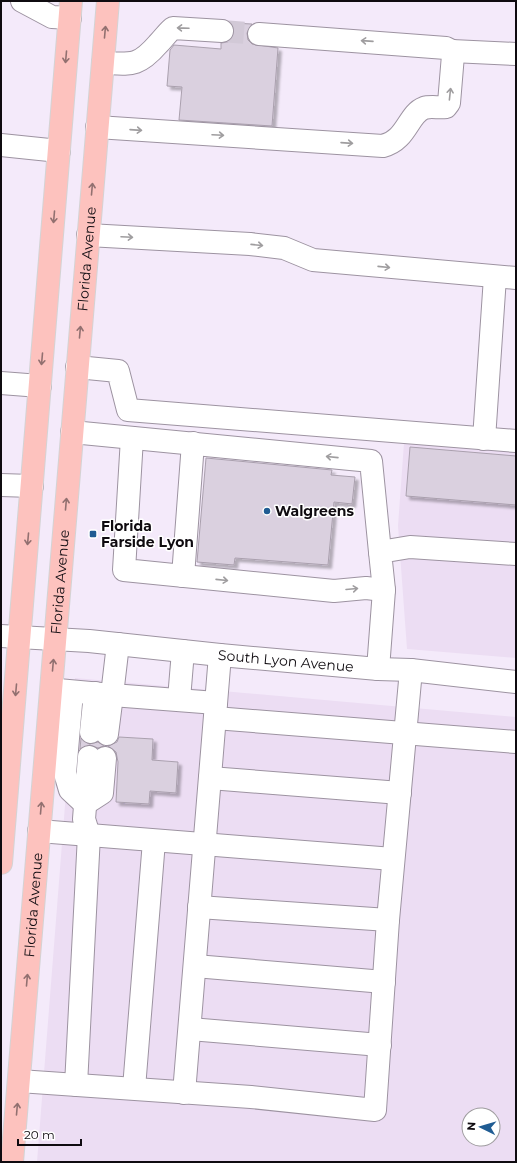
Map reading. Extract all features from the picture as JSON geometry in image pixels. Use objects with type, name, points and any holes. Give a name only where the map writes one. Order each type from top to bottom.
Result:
[{"type":"main road","points":[[92,1],[90,39],[97,127]]},
{"type":"main road","name":"Florida Avenue","points":[[12,1162],[108,1]]},
{"type":"main road","points":[[1,857],[10,637],[32,486],[70,10]]},
{"type":"street","points":[[22,1],[52,17],[70,10]]},
{"type":"street","points":[[103,63],[129,64],[139,62],[153,51],[173,28],[222,31]]},
{"type":"street","points":[[259,34],[439,46],[452,51],[516,54]]},
{"type":"street","points":[[97,127],[384,146],[392,144],[402,134],[420,110],[426,107],[446,107],[449,103],[452,51]]},
{"type":"street","points":[[1,145],[59,151]]},
{"type":"street","points":[[88,235],[250,244],[284,248],[312,260],[506,278],[484,439]]},
{"type":"street","points":[[78,367],[118,371],[128,410],[516,441]]},
{"type":"street","points":[[1,383],[40,386]]},
{"type":"street","points":[[72,432],[371,461],[384,590],[378,669]]},
{"type":"street","points":[[132,438],[124,570],[334,591],[366,588],[384,590]]},
{"type":"street","points":[[183,576],[192,443]]},
{"type":"street","points":[[1,485],[32,486]]},
{"type":"street","points":[[380,552],[410,547],[516,554]]},
{"type":"street","name":"South Lyon Avenue","points":[[10,637],[89,641],[220,655],[378,669],[411,670],[516,682]]},
{"type":"street","points":[[99,733],[103,694],[118,644]]},
{"type":"street","points":[[179,699],[183,651]]},
{"type":"street","points":[[184,1093],[220,655]]},
{"type":"street","points":[[19,1081],[251,1097],[375,1110],[388,920],[411,670]]},
{"type":"street","points":[[51,690],[179,699],[215,711],[405,732],[516,742]]},
{"type":"street","points":[[72,692],[65,773],[70,790],[85,804]]},
{"type":"street","points":[[76,1085],[89,835],[84,819],[85,804],[97,758]]},
{"type":"street","points":[[210,778],[400,793]]},
{"type":"street","points":[[39,831],[393,859]]},
{"type":"street","points":[[134,1088],[154,841]]},
{"type":"street","points":[[200,907],[388,920]]},
{"type":"street","points":[[195,966],[384,982]]},
{"type":"street","points":[[190,1029],[380,1045]]},
{"type":"shaded area","points":[[404,443],[516,451],[516,658],[407,649],[398,526]]},
{"type":"shaded area","points":[[75,678],[516,717],[516,1162],[37,1162]]},
{"type":"building","points":[[231,23],[252,24],[247,33],[248,40],[252,44],[278,48],[272,126],[179,120],[182,87],[167,86],[170,50],[174,45],[221,49],[221,43],[228,42],[233,38],[234,31]]},
{"type":"building","points":[[410,447],[516,456],[516,505],[406,496]]},
{"type":"building","name":"Walgreens","points":[[206,458],[332,470],[331,475],[355,477],[352,504],[334,502],[328,565],[235,558],[234,565],[197,562]]},
{"type":"building","points":[[119,737],[153,739],[152,760],[178,762],[176,793],[150,791],[149,804],[116,802],[118,762],[116,752],[108,746],[117,742]]},
{"type":"building","points":[[81,738],[89,744],[98,742],[104,746],[98,748],[90,745],[80,749]]},
{"type":"tunnel","points":[[222,31],[259,34]]},
{"type":"place","name":"Walgreens","points":[[267,511]]},
{"type":"place","name":"Florida Farside Lyon","points":[[93,534]]}]
